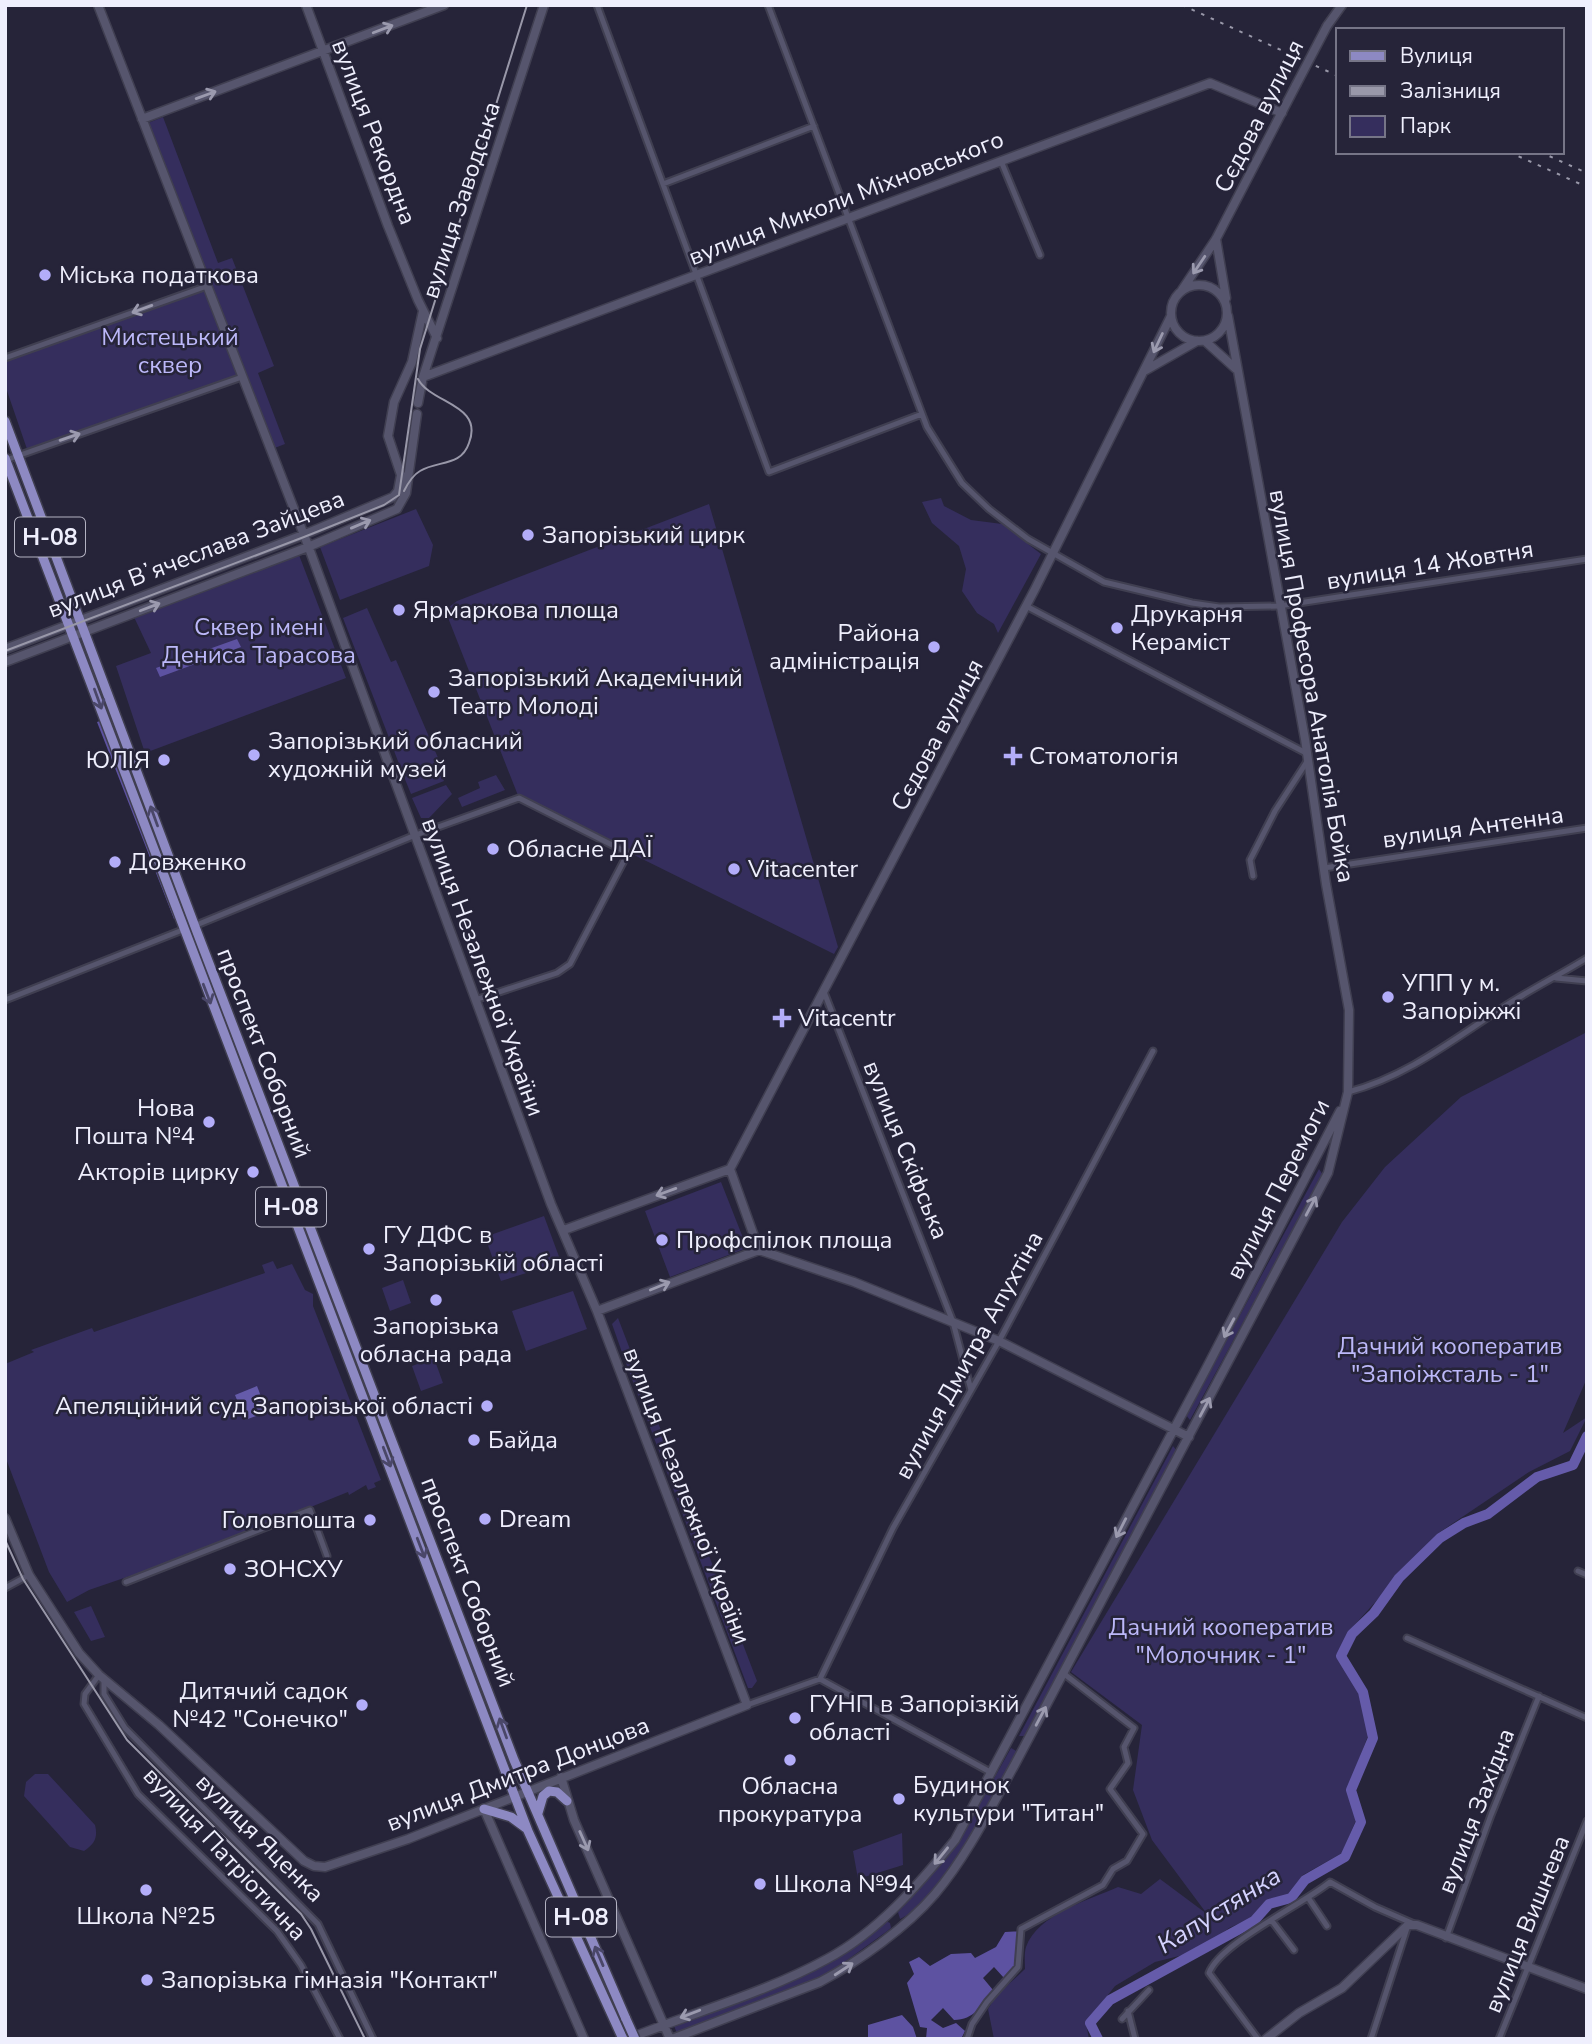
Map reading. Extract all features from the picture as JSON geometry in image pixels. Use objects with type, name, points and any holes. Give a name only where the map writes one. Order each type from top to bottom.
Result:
[{"type":"main road","name":"проспект Соборний","points":[[6,424],[81,618],[194,926],[537,1815]]},
{"type":"main road","name":"проспект Соборний","points":[[6,459],[528,1831]]},
{"type":"main road","points":[[332,1311],[335,1293]]},
{"type":"main road","points":[[397,1485],[408,1481]]},
{"type":"main road","points":[[537,1815],[543,1796],[549,1791],[557,1792],[568,1801]]},
{"type":"main road","points":[[484,1809],[511,1817],[528,1831]]},
{"type":"main road","name":"Н-08","points":[[537,1815],[626,2039]]},
{"type":"main road","name":"Н-08","points":[[528,1831],[621,2021],[635,2039]]},
{"type":"street","name":"вулиця Незалежної України","points":[[98,5],[308,547],[474,1000],[597,1311],[614,1364],[747,1705]]},
{"type":"street","name":"вулиця Рекордна","points":[[306,5],[423,311],[437,338]]},
{"type":"street","points":[[142,119],[444,5]]},
{"type":"street","points":[[597,5],[769,472],[922,414]]},
{"type":"street","name":"вулиця 14 Жовтня","points":[[768,5],[922,414],[962,483],[989,509],[1053,555],[1104,582],[1219,607],[1279,606],[1587,559]]},
{"type":"street","name":"вулиця Заводська","points":[[418,403],[423,377],[544,7]]},
{"type":"street","name":"Сєдова вулиця","points":[[1182,290],[1216,239],[1338,7]]},
{"type":"street","name":"вулиця Миколи Міхновського","points":[[423,377],[1210,83],[1282,113]]},
{"type":"street","points":[[663,184],[814,126]]},
{"type":"street","points":[[1000,160],[1040,255]]},
{"type":"street","points":[[1146,370],[1221,332],[1227,312],[1216,239]]},
{"type":"street","points":[[5,358],[207,286]]},
{"type":"street","points":[[1227,312],[1218,292],[1210,287],[1191,286],[1182,290],[1172,306],[1171,316],[1179,333],[1201,341],[1236,369]]},
{"type":"street","points":[[402,492],[401,475],[388,436],[394,402],[412,362],[423,311]]},
{"type":"street","name":"вулиця Професора Анатолія Бойка","points":[[1227,312],[1308,757],[1349,1010],[1348,1092]]},
{"type":"street","name":"Сєдова вулиця","points":[[730,1169],[1053,555],[1171,316]]},
{"type":"street","points":[[6,459],[242,377]]},
{"type":"street","points":[[402,492],[416,414]]},
{"type":"street","name":"вулиця Вʼячеслава Зайцева","points":[[5,662],[308,547],[397,509],[402,492]]},
{"type":"street","name":"вулиця Вʼячеслава Зайцева","points":[[5,649],[303,535],[402,492]]},
{"type":"street","points":[[1026,606],[1308,757],[1275,811],[1250,860],[1253,876]]},
{"type":"street","points":[[5,1000],[413,836],[519,798],[628,853],[570,964],[557,973],[474,1000]]},
{"type":"street","name":"вулиця Антенна","points":[[1324,868],[1587,828]]},
{"type":"street","points":[[1348,1092],[1378,1084],[1420,1063],[1502,1008],[1587,958]]},
{"type":"street","points":[[1556,978],[1587,981]]},
{"type":"street","name":"вулиця Скіфська","points":[[824,992],[953,1322],[971,1390]]},
{"type":"street","name":"вулиця Дмитра Апухтіна","points":[[820,1679],[893,1528],[999,1341],[1153,1051]]},
{"type":"street","name":"вулиця Перемоги","points":[[626,2039],[828,1959],[888,1912],[955,1840],[1314,1166],[1348,1092]]},
{"type":"street","name":"вулиця Перемоги","points":[[671,2039],[820,1982],[858,1959],[934,1895],[958,1862],[1025,1745],[1328,1173],[1348,1092]]},
{"type":"street","points":[[564,1230],[730,1169],[759,1250]]},
{"type":"street","points":[[597,1311],[759,1250],[854,1282],[999,1341],[1188,1437]]},
{"type":"street","points":[[126,1582],[310,1510],[327,1556]]},
{"type":"street","points":[[5,1518],[29,1575],[79,1653],[102,1677]]},
{"type":"street","points":[[1578,1571],[1587,1576]]},
{"type":"street","points":[[5,1588],[29,1575]]},
{"type":"street","points":[[1407,1638],[1587,1718]]},
{"type":"street","points":[[967,2039],[972,2024],[987,2002],[1018,1967],[1021,1929],[1103,1885],[1113,1869],[1127,1861],[1143,1834],[1111,1789],[1128,1763],[1124,1747],[1134,1728],[1063,1673]]},
{"type":"street","name":"вулиця Дмитра Донцова","points":[[102,1677],[159,1725],[304,1861],[325,1867],[408,1839],[561,1777],[820,1679]]},
{"type":"street","name":"вулиця Патріотична","points":[[102,1677],[85,1694],[84,1704],[138,1794],[277,1931],[301,1965],[340,2039]]},
{"type":"street","name":"вулиця Яценка","points":[[102,1677],[104,1694],[125,1728],[318,1924],[373,2039]]},
{"type":"street","points":[[820,1679],[992,1773]]},
{"type":"street","name":"вулиця Західна","points":[[1446,1938],[1491,1815],[1539,1696]]},
{"type":"street","points":[[1011,1738],[1025,1745]]},
{"type":"street","points":[[549,1791],[561,1777]]},
{"type":"street","points":[[561,1777],[568,1801],[671,2039]]},
{"type":"street","points":[[484,1809],[584,2039]]},
{"type":"street","name":"вулиця Вишнева","points":[[1499,2039],[1587,1821]]},
{"type":"street","points":[[1258,2039],[1209,1973],[1213,1962],[1228,1949],[1309,1899],[1331,1882],[1416,1926],[1587,1989]]},
{"type":"street","points":[[1309,1899],[1327,1926]]},
{"type":"street","points":[[888,1912],[899,1926]]},
{"type":"street","points":[[1272,1921],[1294,1950]]},
{"type":"street","points":[[1266,2039],[1342,1989],[1416,1926]]},
{"type":"street","points":[[1371,2039],[1416,1926]]},
{"type":"street","points":[[1122,2019],[1149,1990]]},
{"type":"street","points":[[1128,2011],[1135,2039]]},
{"type":"green space","points":[[163,117],[218,263],[232,258],[274,366],[258,373],[285,444],[272,449],[148,123]]},
{"type":"green space","name":"Мистецький сквер","points":[[207,286],[242,377],[28,452],[5,385],[5,358]]},
{"type":"green space","points":[[941,498],[944,506],[971,520],[1002,524],[1041,554],[998,633],[994,624],[977,613],[962,591],[966,569],[959,546],[932,523],[922,502]]},
{"type":"green space","points":[[709,504],[838,947],[834,954],[519,798],[445,610],[457,601]]},
{"type":"green space","points":[[416,509],[433,545],[429,566],[340,600],[320,547]]},
{"type":"green space","name":"Сквер імені Дениса Тарасова","points":[[299,555],[346,678],[145,753],[116,666],[151,653],[134,617]]},
{"type":"green space","points":[[367,608],[391,662],[396,660],[442,767],[442,773],[401,769],[343,618]]},
{"type":"green space","points":[[402,772],[442,776],[444,781],[411,794]]},
{"type":"green space","points":[[496,775],[505,790],[462,807],[458,798],[480,788],[478,782]]},
{"type":"green space","points":[[446,785],[452,794],[429,818],[421,818],[412,798]]},
{"type":"green space","points":[[1587,1032],[1587,1378],[1563,1433],[1587,1417],[1570,1451],[1529,1472],[1437,1534],[1349,1631],[1336,1655],[1358,1691],[1369,1733],[1347,1791],[1356,1820],[1342,1853],[1303,1875],[1287,1895],[1267,1900],[1251,1918],[1229,1928],[1199,1951],[1155,1962],[1115,1986],[1086,2023],[1089,2039],[994,2039],[988,2009],[996,1996],[1025,1969],[1026,1947],[1032,1935],[1053,1917],[1118,1887],[1141,1894],[1160,1879],[1207,1914],[1152,1840],[1133,1790],[1142,1725],[1071,1672],[1342,1222],[1385,1167],[1461,1097]]},
{"type":"green space","points":[[1319,1169],[1323,1175],[1190,1420],[1186,1415]]},
{"type":"green space","points":[[721,1182],[747,1248],[670,1277],[645,1211]]},
{"type":"green space","points":[[544,1216],[561,1262],[501,1281],[485,1237]]},
{"type":"green space","points":[[273,1261],[277,1269],[292,1264],[305,1290],[313,1294],[313,1306],[381,1480],[374,1483],[376,1487],[368,1490],[366,1485],[349,1495],[348,1492],[194,1554],[89,1590],[67,1602],[49,1572],[5,1456],[5,1364],[34,1352],[31,1350],[92,1328],[94,1332],[265,1273],[262,1265]]},
{"type":"green space","points":[[403,1280],[411,1303],[390,1311],[382,1288]]},
{"type":"green space","points":[[573,1291],[587,1329],[526,1351],[512,1311]]},
{"type":"green space","points":[[618,1318],[757,1681],[752,1688],[748,1688],[624,1358],[612,1324]]},
{"type":"green space","points":[[434,1358],[443,1383],[421,1391],[412,1366]]},
{"type":"green space","points":[[1173,1446],[1177,1451],[1025,1736],[1019,1736]]},
{"type":"green space","points":[[91,1606],[105,1637],[91,1641],[74,1612]]},
{"type":"green space","points":[[1011,1748],[1018,1752],[950,1869],[916,1908],[900,1919],[898,1912],[931,1874],[960,1834]]},
{"type":"green space","points":[[35,1774],[48,1774],[95,1825],[95,1840],[84,1851],[70,1847],[24,1796],[26,1782]]},
{"type":"green space","points":[[902,1833],[903,1865],[858,1879],[853,1851]]},
{"type":"green space","points":[[886,1921],[891,1928],[832,1971],[677,2033],[674,2026],[806,1974],[833,1960]]},
{"type":"shaded area","points":[[237,639],[241,647],[160,677],[156,668]]},
{"type":"shaded area","points":[[103,720],[177,918],[174,919],[97,722]]},
{"type":"shaded area","points":[[257,1386],[267,1412],[245,1420],[235,1395]]},
{"type":"shaded area","points":[[1020,1931],[1015,1965],[1004,1978],[994,1967],[983,1978],[993,1990],[977,2011],[954,2020],[943,2008],[931,2020],[943,2028],[956,2023],[965,2031],[961,2039],[926,2039],[927,2028],[920,2027],[907,1983],[914,1974],[909,1962],[919,1957],[930,1966],[951,1954],[971,1953],[975,1958],[996,1947],[1005,1932]]},
{"type":"shaded area","points":[[902,2015],[913,2027],[917,2039],[868,2039],[868,2025]]},
{"type":"waterway","name":"Капустянка","points":[[1098,2039],[1090,2023],[1110,2000],[1254,1921],[1269,1904],[1291,1898],[1305,1880],[1345,1857],[1361,1822],[1351,1790],[1373,1738],[1363,1692],[1341,1656],[1352,1634],[1374,1613],[1399,1578],[1440,1538],[1464,1523],[1488,1514],[1537,1477],[1573,1465],[1587,1436]]},
{"type":"tram line","points":[[5,651],[304,537],[384,505],[399,495],[420,349],[527,5]]},
{"type":"tram line","points":[[404,491],[420,471],[461,456],[469,443],[472,430],[463,412],[434,394],[418,379]]},
{"type":"tram line","points":[[5,1540],[23,1579],[127,1740],[301,1914],[365,2039]]},
{"type":"railway","points":[[1182,5],[1336,75]]},
{"type":"railway","points":[[1513,154],[1587,187]]},
{"type":"railway","points":[[1544,154],[1587,173]]},
{"type":"place","name":"Міська податкова","points":[[45,275]]},
{"type":"place","name":"Запорізький цирк","points":[[528,535]]},
{"type":"place","name":"Ярмаркова площа","points":[[399,610]]},
{"type":"place","name":"Друкарня Кераміст","points":[[1117,628]]},
{"type":"place","name":"Района адміністрація","points":[[934,647]]},
{"type":"place","name":"Запорізький Академічний Театр Молоді","points":[[434,692]]},
{"type":"place","name":"Запорізький обласний художній музей","points":[[254,755]]},
{"type":"place","name":"Стоматологія","points":[[1013,756]]},
{"type":"place","name":"ЮЛІЯ","points":[[164,760]]},
{"type":"place","name":"Обласне ДАЇ","points":[[493,849]]},
{"type":"place","name":"Довженко","points":[[115,862]]},
{"type":"place","name":"Vitacenter","points":[[734,869]]},
{"type":"place","name":"УПП у м. Запоріжжі","points":[[1388,997]]},
{"type":"place","name":"Vitacentr","points":[[782,1018]]},
{"type":"place","name":"Нова Пошта №4","points":[[209,1122]]},
{"type":"place","name":"Акторів цирку","points":[[253,1172]]},
{"type":"place","name":"Профспілок площа","points":[[662,1240]]},
{"type":"place","name":"ГУ ДФС в Запорізькій області","points":[[369,1249]]},
{"type":"place","name":"Запорізька обласна рада","points":[[436,1300]]},
{"type":"place","name":"Апеляційний суд Запорізької області","points":[[487,1406]]},
{"type":"place","name":"Байда","points":[[474,1440]]},
{"type":"place","name":"Dream","points":[[485,1519]]},
{"type":"place","name":"Головпошта","points":[[370,1520]]},
{"type":"place","name":"ЗОНСХУ","points":[[230,1569]]},
{"type":"place","name":"Дитячий садок №42 \"Сонечко\"","points":[[362,1705]]},
{"type":"place","name":"ГУНП в Запорізкій області","points":[[795,1718]]},
{"type":"place","name":"Обласна прокуратура","points":[[790,1760]]},
{"type":"place","name":"Будинок культури \"Титан\"","points":[[899,1799]]},
{"type":"place","name":"Школа №94","points":[[760,1884]]},
{"type":"place","name":"Школа №25","points":[[146,1890]]},
{"type":"place","name":"Запорізька гімназія \"Контакт\"","points":[[147,1980]]},
{"type":"park label","name":"Дачний кооператив \"Запоіжсталь - 1\"","points":[[1450,1360]]},
{"type":"park label","name":"Дачний кооператив \"Молочник - 1\"","points":[[1221,1641]]}]
